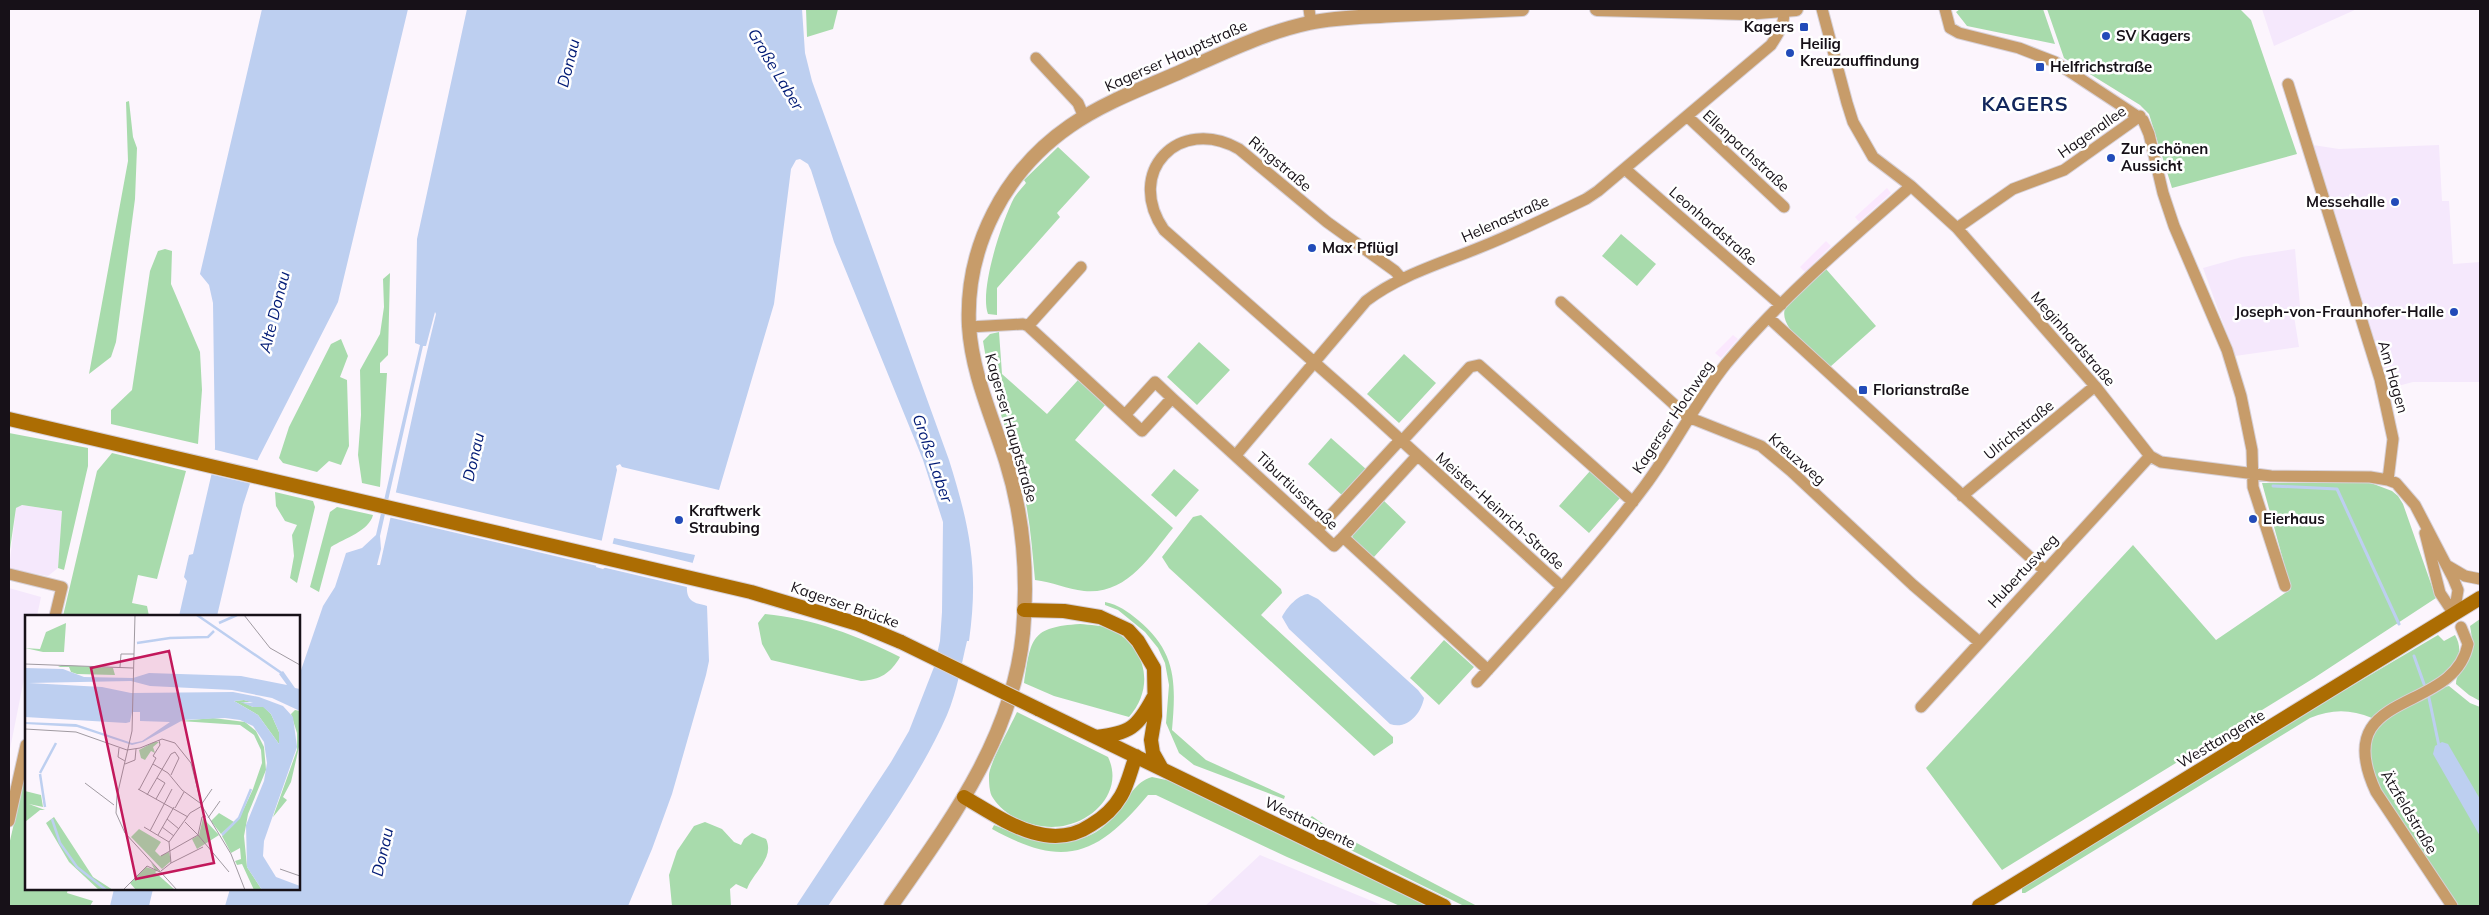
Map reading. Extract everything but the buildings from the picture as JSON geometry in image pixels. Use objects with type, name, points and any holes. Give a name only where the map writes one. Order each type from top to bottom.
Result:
[{"type":"main road","name":"Kagerser Brücke","points":[[9,418],[375,503],[809,608],[858,624],[901,642],[1096,737]]},
{"type":"main road","name":"Westtangente","points":[[1979,906],[2480,598]]},
{"type":"main road","points":[[1024,610],[1064,611],[1100,616],[1128,630],[1148,654],[1154,668],[1156,683],[1153,698],[1145,714],[1130,730],[1096,737]]},
{"type":"main road","points":[[1153,698],[1155,716],[1151,740],[1153,753],[1162,769]]},
{"type":"main road","name":"Westtangente","points":[[1096,737],[1444,906]]},
{"type":"main road","points":[[964,797],[1025,830],[1058,836],[1071,834],[1086,829],[1112,808],[1122,795],[1136,756]]},
{"type":"street","name":"Kagerser Hauptstraße","points":[[891,906],[964,797],[989,751],[1006,707],[1019,656],[1024,610],[1024,557],[1015,498],[1006,461],[980,385],[969,327],[969,294],[974,266],[987,226],[1016,176],[1054,138],[1084,117],[1125,96],[1241,44],[1310,16],[1373,17],[1522,9]]},
{"type":"street","points":[[1597,9],[1746,13],[1790,10]]},
{"type":"street","name":"Meginhardstraße","points":[[1822,9],[1847,103],[1862,138],[1873,157],[1911,186],[1957,228],[2095,386],[2150,456]]},
{"type":"street","points":[[1945,9],[1950,28],[1959,34],[2019,48],[2055,62],[2140,116],[2150,134],[2163,193],[2174,226],[2227,350],[2241,396],[2252,450],[2253,487],[2285,586]]},
{"type":"street","name":"Helenastraße","points":[[1236,455],[1366,301],[1382,289],[1402,279],[1484,246],[1586,200],[1688,117],[1771,45],[1790,10]]},
{"type":"street","points":[[1036,58],[1078,104],[1084,117]]},
{"type":"street","name":"Am Hagen","points":[[2288,84],[2380,379],[2392,439],[2388,480]]},
{"type":"street","name":"Hagenallee","points":[[1957,228],[2013,189],[2064,170],[2140,116]]},
{"type":"street","name":"Ellenpachstraße","points":[[1688,117],[1784,207]]},
{"type":"street","name":"Ringstraße","points":[[1314,363],[1164,230],[1156,219],[1149,188],[1157,162],[1167,151],[1179,143],[1194,139],[1224,140],[1239,149],[1313,211],[1395,271],[1402,279]]},
{"type":"street","name":"Leonhardstraße","points":[[1625,169],[1780,305]]},
{"type":"street","name":"Kagerser Hochweg","points":[[1477,682],[1562,588],[1632,502],[1688,417],[1725,366],[1780,305],[1911,186]]},
{"type":"street","points":[[1028,326],[1081,267]]},
{"type":"street","name":"Kreuzweg","points":[[1561,302],[1688,417],[1761,446],[1913,585],[1978,641]]},
{"type":"street","points":[[1769,318],[2044,570]]},
{"type":"street","points":[[969,327],[1023,324],[1028,326],[1142,431],[1172,398]]},
{"type":"street","name":"Meister-Heinrich-Straße","points":[[1314,363],[1402,440],[1417,456],[1562,588]]},
{"type":"street","points":[[1317,530],[1470,368],[1479,365],[1632,502]]},
{"type":"street","name":"Tiburtiusstraße","points":[[1125,415],[1155,382],[1334,546],[1343,537],[1488,670]]},
{"type":"street","name":"Ulrichstraße","points":[[1962,496],[2095,386]]},
{"type":"street","name":"Meister-Heinrich-Straße","points":[[1343,537],[1417,456]]},
{"type":"street","points":[[2150,456],[2161,462],[2253,474],[2370,477],[2396,483],[2405,492],[2420,514],[2458,590],[2454,614]]},
{"type":"street","name":"Hubertusweg","points":[[1921,707],[1978,641],[2150,456]]},
{"type":"street","points":[[2420,514],[2440,593],[2454,614]]},
{"type":"street","points":[[2447,566],[2465,576],[2480,579]]},
{"type":"street","points":[[9,574],[62,587],[55,615]]},
{"type":"street","name":"Ätzfeldstraße","points":[[2452,906],[2376,792],[2368,775],[2364,749],[2366,736],[2372,726],[2447,678],[2460,665],[2468,644],[2461,626]]},
{"type":"street","points":[[9,821],[25,749]]},
{"type":"shaded area","points":[[2262,9],[2357,9],[2274,46]]},
{"type":"shaded area","points":[[2313,145],[2339,149],[2439,145],[2442,201],[2449,201],[2453,264],[2480,262],[2480,382],[2413,382],[2394,387],[2377,354]]},
{"type":"shaded area","points":[[1887,188],[1891,193],[1859,222],[1855,217]]},
{"type":"shaded area","points":[[1826,241],[1831,246],[1805,272],[1800,267]]},
{"type":"shaded area","points":[[2295,249],[2300,306],[2294,316],[2299,347],[2235,356],[2203,268],[2242,257]]},
{"type":"shaded area","points":[[1733,335],[1738,339],[1721,358],[1715,353]]},
{"type":"shaded area","points":[[21,505],[62,511],[58,568],[48,576],[9,569],[16,508]]},
{"type":"shaded area","points":[[9,588],[41,597],[37,615],[25,615],[25,674],[10,749]]},
{"type":"shaded area","points":[[1260,855],[1384,906],[1205,906]]},
{"type":"green space","points":[[806,9],[838,9],[833,29],[807,37]]},
{"type":"green space","points":[[1960,9],[2043,9],[2055,44],[1967,26],[1956,12]]},
{"type":"green space","points":[[2047,9],[2240,9],[2251,20],[2297,154],[2172,188],[2149,114],[2140,105],[2064,58]]},
{"type":"green space","points":[[129,101],[133,137],[137,148],[135,199],[116,342],[111,357],[89,374],[128,161],[126,102]]},
{"type":"green space","points":[[1058,147],[1090,177],[1057,213],[1060,217],[997,288],[997,315],[988,314],[986,303],[989,273],[998,238],[1009,209],[1015,196],[1026,183],[1024,180]]},
{"type":"green space","points":[[1621,234],[1656,264],[1637,286],[1602,256]]},
{"type":"green space","points":[[165,249],[172,251],[171,284],[200,352],[202,390],[198,444],[111,424],[111,410],[132,390],[150,271],[158,251]]},
{"type":"green space","points":[[1826,269],[1876,326],[1830,367],[1799,340],[1786,323],[1784,315],[1786,307],[1794,298]]},
{"type":"green space","points":[[390,273],[388,355],[380,363],[380,373],[387,373],[380,487],[362,483],[358,455],[361,415],[360,370],[380,334],[384,307],[383,279]]},
{"type":"green space","points":[[999,332],[1002,374],[1047,414],[1078,380],[1106,404],[1075,440],[1173,528],[1136,572],[1113,587],[1099,591],[1084,591],[1035,580],[1025,497],[990,378],[983,341],[990,334]]},
{"type":"green space","points":[[341,339],[348,356],[340,377],[347,380],[349,446],[341,465],[329,461],[317,472],[283,463],[279,458],[289,427],[331,344]]},
{"type":"green space","points":[[1199,342],[1230,370],[1197,405],[1167,377]]},
{"type":"green space","points":[[1404,354],[1436,383],[1399,423],[1367,394]]},
{"type":"green space","points":[[9,433],[88,448],[88,466],[64,570],[58,568],[62,511],[22,505],[16,508],[9,556]]},
{"type":"green space","points":[[1331,438],[1367,470],[1344,497],[1308,464]]},
{"type":"green space","points":[[112,453],[186,471],[157,579],[138,575],[132,603],[147,606],[149,615],[63,615],[97,471]]},
{"type":"green space","points":[[1174,469],[1199,490],[1176,517],[1151,495]]},
{"type":"green space","points":[[1590,471],[1620,498],[1589,533],[1559,506]]},
{"type":"green space","points":[[2262,483],[2371,483],[2392,491],[2403,504],[2436,598],[2314,678],[2002,870],[1926,768],[2133,545],[2216,640],[2291,589]]},
{"type":"green space","points":[[275,492],[313,501],[315,507],[297,583],[290,578],[294,556],[292,535],[297,525],[285,521],[276,506]]},
{"type":"green space","points":[[1383,500],[1406,522],[1373,558],[1352,539],[1353,533]]},
{"type":"green space","points":[[337,507],[373,515],[371,521],[362,530],[331,547],[319,592],[310,587],[330,512]]},
{"type":"green space","points":[[1201,515],[1281,589],[1282,593],[1261,615],[1393,737],[1393,743],[1374,756],[1169,568],[1162,557],[1193,517]]},
{"type":"green space","points":[[1105,602],[1123,609],[1138,620],[1151,632],[1167,657],[1173,683],[1172,730],[1206,760],[1285,796],[1284,799],[1194,765],[1179,753],[1166,723],[1169,685],[1165,663],[1158,648],[1145,632],[1118,610],[1105,605]]},
{"type":"green space","points":[[765,614],[800,619],[834,629],[900,657],[884,675],[861,681],[771,660],[762,644],[758,623]]},
{"type":"green space","points":[[2480,619],[2480,701],[2469,695],[2456,684],[2456,681],[2471,652],[2470,626]]},
{"type":"green space","points":[[1080,624],[1111,629],[1133,647],[1139,657],[1144,681],[1142,693],[1129,717],[1054,696],[1024,683],[1029,655],[1036,638],[1052,628]]},
{"type":"green space","points":[[2438,635],[2444,641],[2455,635],[2459,648],[2456,660],[2448,671],[2436,680],[2382,709],[2372,718],[2341,711],[2310,718],[2025,893],[2022,893],[2022,888],[2316,707]]},
{"type":"green space","points":[[1444,640],[1474,667],[1439,705],[1410,678]]},
{"type":"green space","points":[[2449,686],[2470,703],[2480,707],[2480,906],[2458,906],[2403,829],[2389,806],[2370,764],[2368,748],[2373,734],[2382,721],[2440,688]]},
{"type":"green space","points":[[1017,712],[1108,757],[1112,769],[1110,790],[1098,809],[1089,816],[1057,827],[1036,825],[1016,818],[999,806],[993,798],[990,787],[990,770]]},
{"type":"green space","points":[[25,775],[25,890],[68,890],[67,893],[93,901],[90,906],[9,906],[9,845]]},
{"type":"green space","points":[[1152,777],[1171,781],[1427,906],[1400,906],[1287,857],[1156,795],[1148,795],[1130,816],[1112,832],[1095,843],[1078,850],[1060,852],[1040,849],[1017,842],[992,829],[994,825],[1011,832],[1045,841],[1062,842],[1077,840],[1092,834],[1107,824],[1137,786]]},
{"type":"green space","points":[[1312,816],[1330,829],[1477,906],[1464,906],[1302,826]]},
{"type":"green space","points":[[705,822],[722,829],[734,842],[741,845],[744,839],[752,833],[766,839],[768,852],[766,859],[747,889],[736,884],[730,889],[731,906],[672,906],[669,875],[677,851],[694,826]]},
{"type":"water","name":"Alte Donau","points":[[262,9],[408,9],[338,302],[258,459],[243,505],[217,615],[179,615],[187,581],[184,577],[189,555],[193,554],[212,472],[215,448],[213,303],[209,285],[200,274]]},
{"type":"water","points":[[467,9],[802,9],[805,53],[812,81],[949,460],[967,528],[973,570],[972,616],[969,641],[967,641],[956,688],[947,715],[922,765],[828,906],[796,906],[891,762],[909,731],[934,667],[940,641],[942,612],[943,522],[923,460],[834,242],[811,170],[808,164],[800,159],[796,160],[791,169],[774,304],[719,490],[622,467],[620,464],[616,466],[617,470],[596,567],[603,569],[607,566],[614,538],[695,555],[688,579],[687,591],[691,600],[707,606],[709,661],[672,794],[628,906],[225,906],[230,890],[300,890],[300,673],[323,606],[335,587],[346,553],[362,548],[376,535],[420,345],[415,343],[417,239]],"holes":[[[435,312],[380,565],[377,565],[381,549],[380,536],[423,346],[426,346]]]},
{"type":"water","points":[[1308,594],[1318,599],[1418,690],[1424,698],[1420,710],[1407,723],[1402,725],[1390,724],[1289,629],[1282,617],[1293,602]]},
{"type":"water","points":[[2442,742],[2448,744],[2480,799],[2480,836],[2433,754],[2435,746]]},
{"type":"water","points":[[114,890],[153,890],[149,906],[110,906]]},
{"type":"pier","points":[[212,449],[260,461],[252,484],[209,474]]},
{"type":"pier","points":[[394,492],[603,541],[599,566],[605,565],[610,543],[693,563],[687,587],[388,517]]},
{"type":"waterway","points":[[2273,486],[2337,489],[2399,624]]},
{"type":"waterway","points":[[2414,656],[2424,684]]},
{"type":"waterway","points":[[2429,698],[2439,746]]},
{"type":"place","name":"Kagers","points":[[1804,27]]},
{"type":"place","name":"SV Kagers","points":[[2106,36]]},
{"type":"place","name":"Heilig Kreuzauffindung","points":[[1790,53]]},
{"type":"place","name":"Helfrichstraße","points":[[2040,67]]},
{"type":"place","name":"Zur schönen Aussicht","points":[[2111,158]]},
{"type":"place","name":"Messehalle","points":[[2395,202]]},
{"type":"place","name":"Max Pflügl","points":[[1312,248]]},
{"type":"place","name":"Joseph-von-Fraunhofer-Halle","points":[[2454,312]]},
{"type":"place","name":"Florianstraße","points":[[1863,390]]},
{"type":"place","name":"Eierhaus","points":[[2253,519]]},
{"type":"place","name":"Kraftwerk Straubing","points":[[679,520]]},
{"type":"district","name":"KAGERS","points":[[2025,104]]},
{"type":"water label","name":"Donau","points":[[568,63]]},
{"type":"water label","name":"Große Laber","points":[[776,69]]},
{"type":"water label","name":"Donau","points":[[473,457]]},
{"type":"water label","name":"Große Laber","points":[[933,458]]},
{"type":"water label","name":"Donau","points":[[382,852]]}]
